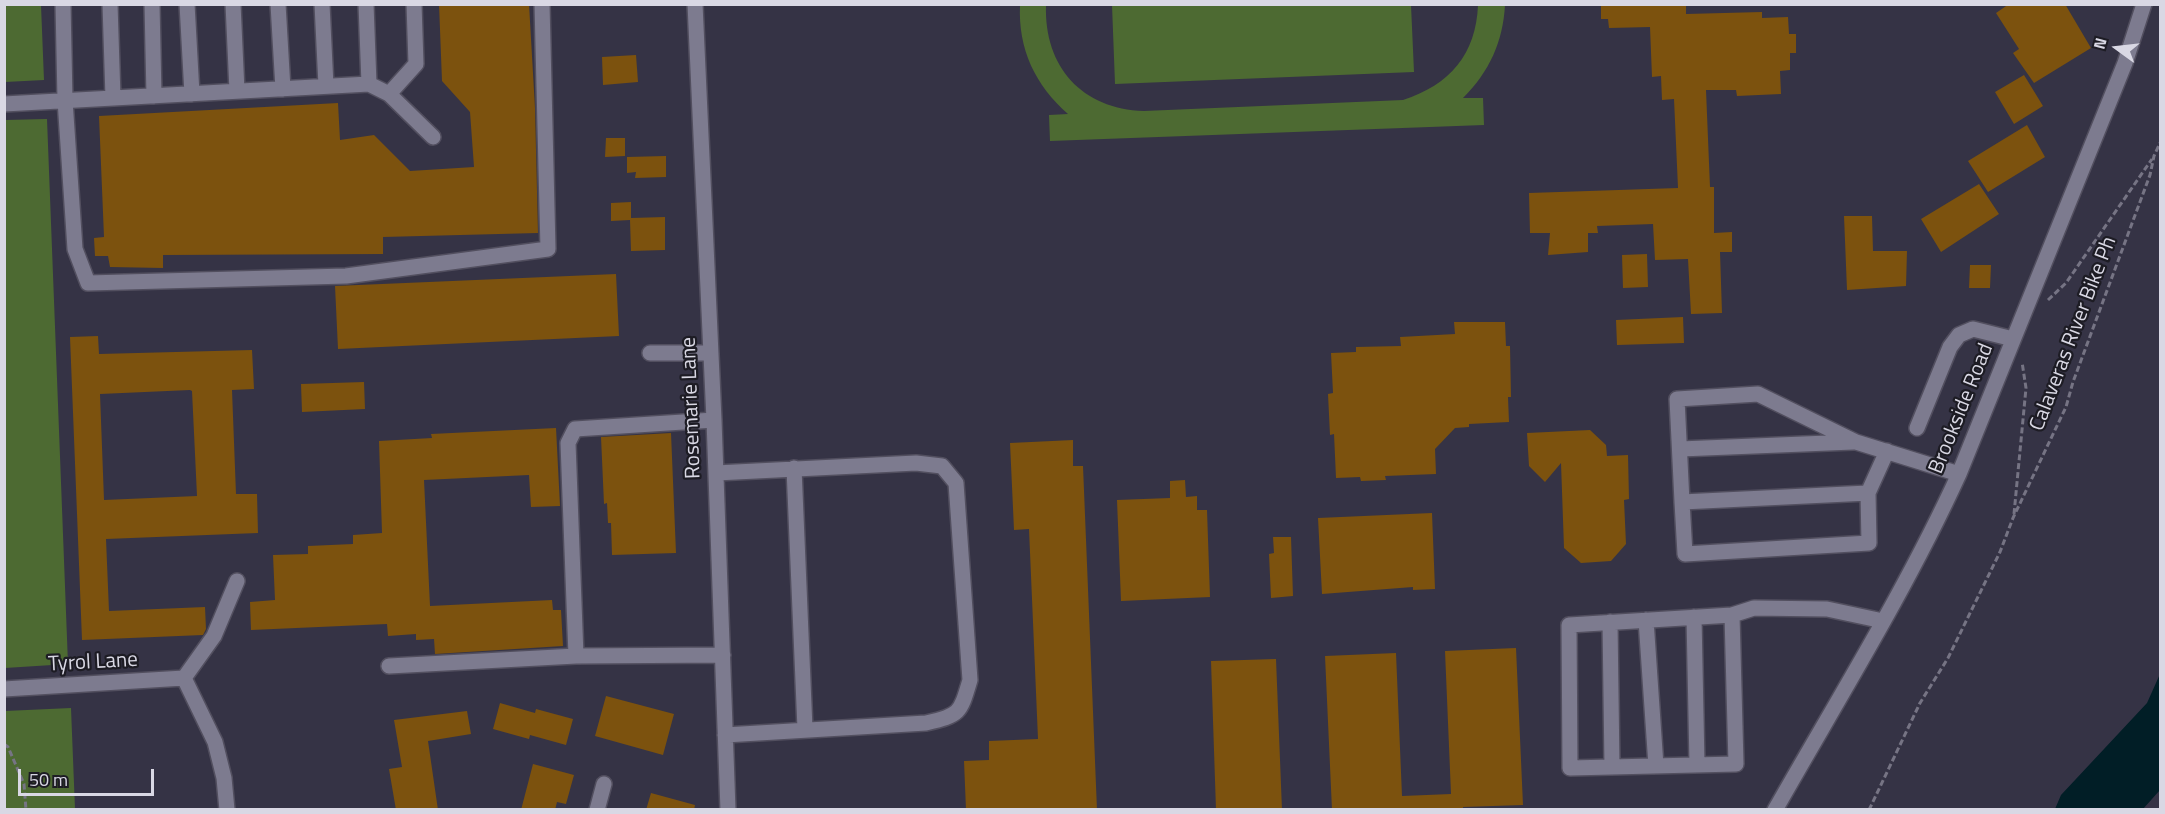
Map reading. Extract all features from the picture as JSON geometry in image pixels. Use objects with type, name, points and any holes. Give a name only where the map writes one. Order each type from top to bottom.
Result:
[{"type":"street","points":[[63,4],[65,100],[75,249],[88,283],[346,276],[548,249],[542,4]]},
{"type":"street","points":[[110,4],[113,98]]},
{"type":"street","points":[[152,4],[154,96]]},
{"type":"street","points":[[187,4],[192,93]]},
{"type":"street","points":[[233,4],[237,91]]},
{"type":"street","points":[[278,4],[283,88]]},
{"type":"street","points":[[322,4],[326,87]]},
{"type":"street","points":[[366,4],[369,84]]},
{"type":"street","points":[[389,94],[416,64],[414,4]]},
{"type":"street","name":"Rosemarie Lane","points":[[695,4],[714,420],[728,810]]},
{"type":"street","name":"Brookside Road","points":[[1775,810],[1913,569],[1959,474],[2125,63],[2144,4]]},
{"type":"street","points":[[4,104],[369,84],[389,94],[433,136]]},
{"type":"street","points":[[1917,428],[1950,347],[1959,335],[1973,329],[2013,339]]},
{"type":"street","points":[[650,354],[711,354]]},
{"type":"street","points":[[1887,451],[1868,493],[1869,543],[1685,555],[1677,399],[1758,394],[1856,442],[1887,451],[1959,474]]},
{"type":"street","points":[[576,656],[568,442],[575,429],[714,420]]},
{"type":"street","points":[[1680,449],[1856,442]]},
{"type":"street","points":[[716,473],[924,463],[942,466],[956,483],[970,680],[963,705],[952,717],[926,723],[725,735]]},
{"type":"street","points":[[795,468],[805,729]]},
{"type":"street","points":[[1682,502],[1868,493]]},
{"type":"street","points":[[227,810],[224,778],[215,742],[184,678],[214,636],[237,581]]},
{"type":"street","points":[[1732,615],[1736,764],[1570,768],[1569,625],[1732,615],[1754,608],[1827,609],[1883,621]]},
{"type":"street","points":[[1694,617],[1697,765]]},
{"type":"street","points":[[1646,620],[1656,766]]},
{"type":"street","points":[[1610,622],[1612,767]]},
{"type":"street","points":[[389,666],[576,656],[723,655]]},
{"type":"street","name":"Tyrol Lane","points":[[4,689],[184,678]]},
{"type":"street","points":[[597,810],[604,784]]},
{"type":"path","name":"Calaveras River Bike Ph","points":[[2042,305],[2066,283],[2154,156],[2160,143]]},
{"type":"path","name":"Calaveras River Bike Ph","points":[[1869,810],[1920,703],[1953,647],[2000,552],[2013,518],[2066,407],[2073,382],[2150,175],[2154,156]]},
{"type":"path","name":"Calaveras River Bike Ph","points":[[2013,518],[2026,388],[2022,357]]},
{"type":"path","points":[[4,744],[8,747],[24,784],[26,810]]},
{"type":"green space","points":[[4,5],[41,5],[44,80],[5,82]]},
{"type":"green space","points":[[1020,5],[1046,5],[1047,27],[1052,47],[1060,65],[1085,93],[1102,102],[1144,111],[1403,100],[1434,86],[1457,65],[1466,53],[1472,38],[1478,5],[1505,5],[1504,19],[1493,56],[1480,78],[1463,98],[1483,98],[1484,125],[1050,141],[1049,115],[1068,114],[1046,91],[1031,65],[1022,37]]},
{"type":"green space","points":[[1112,5],[1411,5],[1414,72],[1115,84]]},
{"type":"green space","points":[[47,119],[68,664],[5,668],[5,120]]},
{"type":"green space","points":[[71,708],[75,809],[5,809],[5,711]]},
{"type":"water","points":[[2160,674],[2160,790],[2143,809],[2055,809],[2061,795],[2147,703]]},
{"type":"building","points":[[439,4],[529,4],[535,108],[538,233],[383,237],[383,254],[163,255],[163,268],[110,267],[108,256],[95,256],[94,238],[104,237],[99,116],[338,103],[340,140],[374,135],[410,171],[474,167],[470,112],[442,81]]},
{"type":"building","points":[[1601,4],[1686,4],[1686,14],[1762,12],[1762,18],[1788,17],[1789,34],[1796,34],[1796,53],[1790,53],[1790,70],[1780,71],[1781,94],[1737,96],[1736,90],[1706,90],[1710,187],[1714,187],[1714,233],[1732,232],[1732,252],[1720,252],[1722,313],[1691,314],[1688,259],[1655,260],[1653,224],[1597,226],[1598,233],[1588,233],[1588,252],[1548,255],[1550,233],[1530,233],[1529,193],[1678,188],[1674,99],[1662,100],[1661,76],[1652,77],[1650,27],[1609,28],[1608,19],[1601,19]]},
{"type":"building","points":[[2009,4],[2065,4],[2091,48],[2034,83],[2013,53],[2019,49],[1996,13]]},
{"type":"building","points":[[636,55],[638,82],[603,85],[602,57]]},
{"type":"building","points":[[2024,75],[2043,106],[2014,124],[1995,92]]},
{"type":"building","points":[[2027,125],[2045,157],[1988,192],[1968,161]]},
{"type":"building","points":[[606,138],[625,138],[625,156],[605,157]]},
{"type":"building","points":[[666,156],[666,177],[635,178],[636,172],[627,173],[627,157]]},
{"type":"building","points":[[1979,184],[1999,214],[1941,252],[1921,219]]},
{"type":"building","points":[[631,202],[631,218],[665,217],[665,250],[631,251],[630,220],[611,221],[611,203]]},
{"type":"building","points":[[1844,216],[1872,216],[1873,251],[1907,251],[1906,286],[1847,290]]},
{"type":"building","points":[[1647,254],[1648,287],[1623,288],[1622,255]]},
{"type":"building","points":[[1970,265],[1991,265],[1990,288],[1969,288]]},
{"type":"building","points":[[616,274],[619,336],[338,349],[335,286]]},
{"type":"building","points":[[1683,317],[1684,343],[1617,345],[1616,320]]},
{"type":"building","points":[[1454,322],[1505,322],[1506,346],[1510,346],[1509,422],[1469,424],[1469,427],[1455,428],[1435,449],[1436,474],[1385,476],[1386,480],[1361,481],[1360,477],[1336,478],[1334,434],[1330,435],[1328,394],[1333,393],[1331,353],[1356,352],[1356,347],[1401,346],[1400,337],[1455,334]]},
{"type":"building","points":[[98,336],[99,354],[252,350],[254,389],[232,390],[236,494],[257,494],[258,533],[106,539],[109,611],[205,607],[206,629],[203,635],[82,640],[70,337]],"holes":[[[192,391],[197,496],[104,500],[100,394]]]},
{"type":"building","points":[[364,382],[365,409],[302,412],[301,384]]},
{"type":"building","points":[[556,428],[560,506],[531,507],[529,475],[424,480],[430,606],[552,600],[553,610],[561,610],[563,646],[435,654],[434,639],[416,640],[416,634],[388,636],[387,624],[251,630],[250,602],[275,600],[273,555],[308,554],[308,546],[353,544],[353,535],[382,533],[379,441],[432,438],[431,434]]},
{"type":"building","points":[[1590,430],[1606,445],[1607,456],[1628,455],[1629,499],[1624,500],[1626,544],[1611,561],[1581,563],[1564,548],[1561,463],[1545,482],[1529,466],[1527,433]]},
{"type":"building","points":[[671,433],[676,553],[612,555],[611,523],[608,523],[607,503],[604,504],[601,437]]},
{"type":"building","points":[[1073,440],[1073,466],[1083,466],[1097,810],[966,810],[964,761],[989,760],[989,741],[1038,739],[1029,529],[1014,530],[1010,443]]},
{"type":"building","points":[[1185,480],[1186,497],[1197,496],[1197,510],[1207,510],[1210,597],[1121,601],[1117,500],[1170,498],[1170,481]]},
{"type":"building","points":[[1432,513],[1435,589],[1413,590],[1413,587],[1322,594],[1318,518]]},
{"type":"building","points":[[1273,537],[1291,537],[1293,596],[1271,598],[1269,554],[1274,553]]},
{"type":"building","points":[[1516,648],[1523,805],[1463,807],[1463,810],[1332,810],[1325,656],[1396,653],[1402,796],[1451,794],[1445,651]]},
{"type":"building","points":[[1276,659],[1282,810],[1216,810],[1211,661]]},
{"type":"building","points":[[606,696],[674,714],[663,755],[595,736]]},
{"type":"building","points":[[500,703],[535,713],[536,709],[573,719],[566,745],[530,735],[529,739],[493,729]]},
{"type":"building","points":[[467,711],[471,734],[428,741],[438,810],[396,810],[389,769],[402,767],[394,720]]},
{"type":"building","points":[[533,764],[574,775],[566,804],[557,802],[555,810],[521,810]]},
{"type":"building","points":[[651,793],[695,805],[694,810],[646,810]]}]
